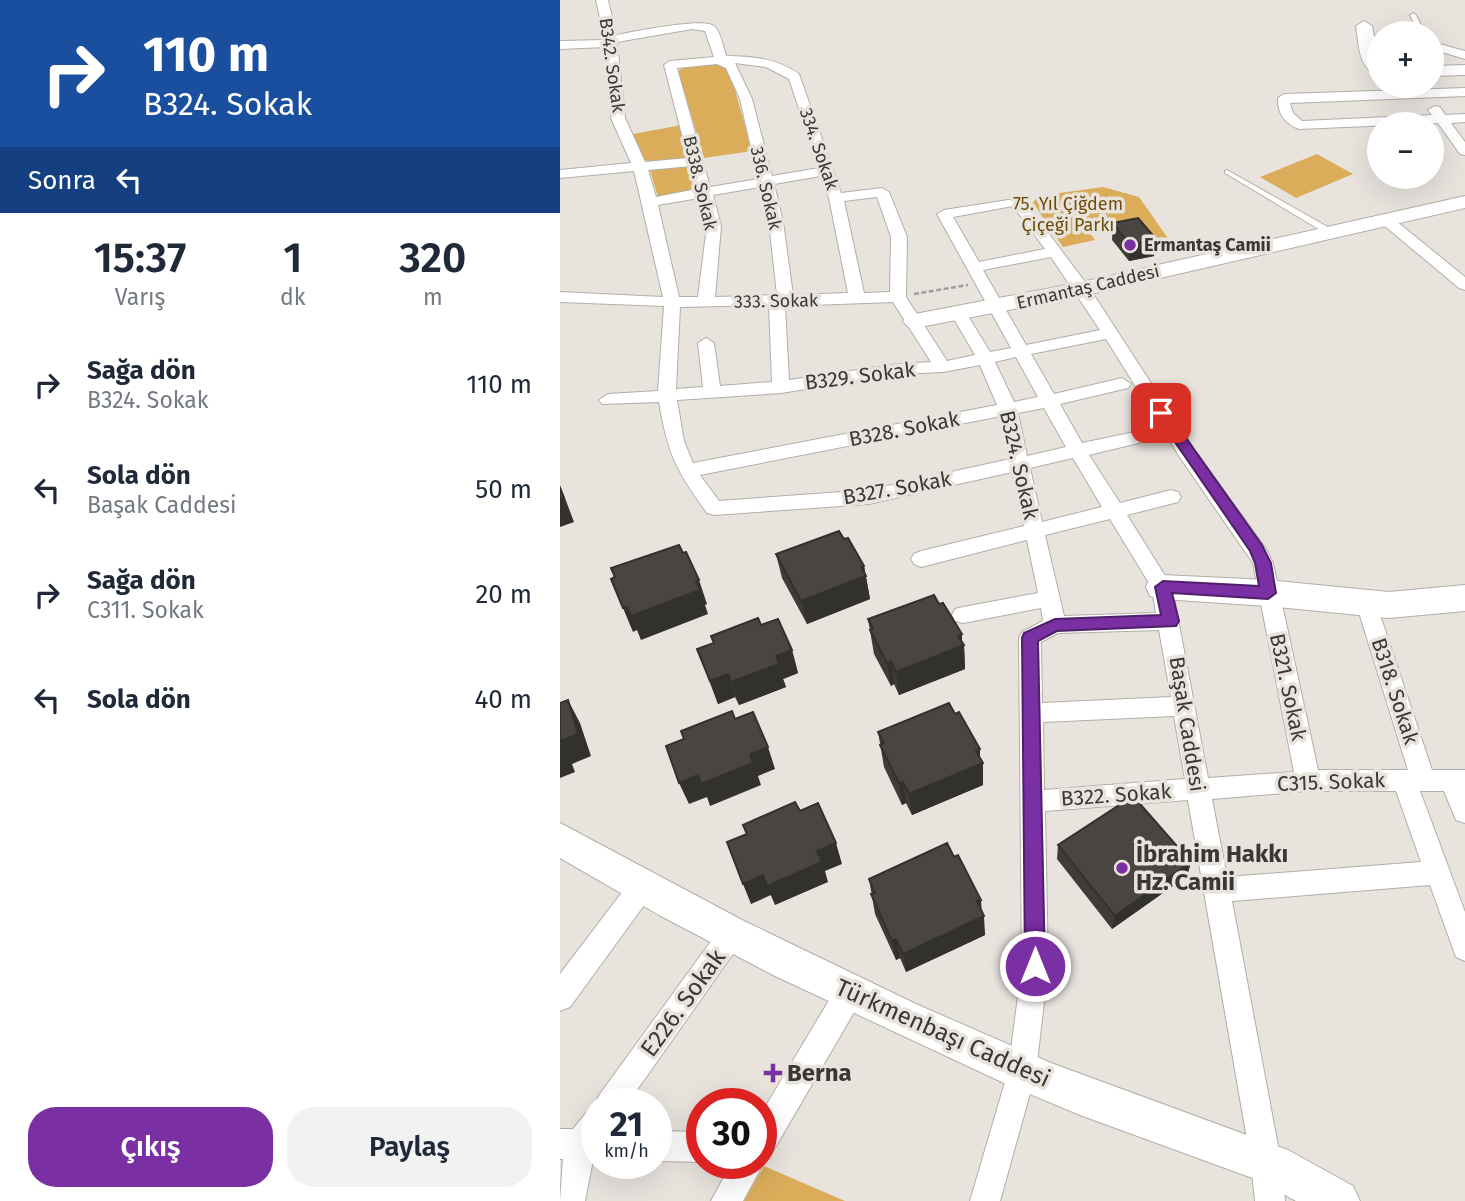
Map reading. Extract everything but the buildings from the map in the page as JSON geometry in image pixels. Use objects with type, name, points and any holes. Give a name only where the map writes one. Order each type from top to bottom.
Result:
[{"type":"main road","points":[[1364,26],[1367,42]]},
{"type":"main road","points":[[1444,71],[1465,70]]},
{"type":"main road","name":"Ermantaş Caddesi","points":[[915,321],[998,308],[1465,202]]},
{"type":"main road","points":[[1163,587],[1268,593],[1378,604],[1432,617],[1465,620]]},
{"type":"main road","points":[[1378,604],[1465,598]]},
{"type":"main road","name":"Türkmenbaşı Caddesi","points":[[562,844],[731,935],[1022,1072],[1266,1162],[1338,1201]]},
{"type":"street","name":"B342. Sokak","points":[[607,1],[618,118],[640,167],[672,301],[667,394],[675,441],[687,471],[714,508]]},
{"type":"street","name":"336. Sokak","points":[[611,41],[692,26],[710,28],[721,58],[731,66],[746,99],[776,222],[781,301],[781,387]]},
{"type":"street","points":[[560,46],[611,41]]},
{"type":"street","points":[[1444,48],[1465,55]]},
{"type":"street","name":"B338. Sokak","points":[[706,302],[714,226],[670,65],[721,58]]},
{"type":"street","name":"334. Sokak","points":[[721,58],[775,66],[788,70],[795,76],[836,198],[857,299]]},
{"type":"street","points":[[1444,91],[1465,92]]},
{"type":"street","points":[[1367,93],[1284,98],[1283,109],[1288,117],[1299,125],[1367,122]]},
{"type":"street","points":[[1426,98],[1437,112]]},
{"type":"street","points":[[1444,119],[1465,118]]},
{"type":"street","points":[[1444,122],[1465,151]]},
{"type":"street","points":[[560,174],[696,161]]},
{"type":"street","points":[[650,202],[825,171]]},
{"type":"street","points":[[836,198],[882,192],[899,237],[898,297],[943,367]]},
{"type":"street","name":"Başak Caddesi","points":[[1017,201],[944,214],[1078,452],[1163,587],[1266,1162],[1270,1201]]},
{"type":"street","name":"B321. Sokak","points":[[1017,201],[1082,289],[1188,455],[1256,549],[1263,563],[1308,781]]},
{"type":"street","points":[[1385,219],[1465,285]]},
{"type":"street","points":[[979,275],[1054,251]]},
{"type":"street","name":"333. Sokak","points":[[562,294],[706,302],[898,297]]},
{"type":"street","name":"B324. Sokak","points":[[959,314],[985,358],[1008,409],[1055,625]]},
{"type":"street","name":"B329. Sokak","points":[[608,400],[781,387],[898,369],[943,367],[1110,333]]},
{"type":"street","points":[[706,343],[712,393]]},
{"type":"street","name":"B328. Sokak","points":[[687,471],[1050,401],[1122,384]]},
{"type":"street","name":"B327. Sokak","points":[[714,508],[869,498],[1149,435]]},
{"type":"street","points":[[921,559],[1171,497]]},
{"type":"street","points":[[963,615],[1051,598]]},
{"type":"street","name":"B318. Sokak","points":[[1378,604],[1414,779],[1437,873],[1465,948]]},
{"type":"street","points":[[989,1200],[1022,1072],[1035,966],[1030,638],[1055,625],[1171,621]]},
{"type":"street","points":[[1031,713],[1184,706]]},
{"type":"street","points":[[1458,780],[1465,812]]},
{"type":"street","name":"C315. Sokak","points":[[1198,789],[1308,781],[1458,780]]},
{"type":"street","name":"B322. Sokak","points":[[1034,800],[1198,789]]},
{"type":"street","points":[[1217,890],[1437,873]]},
{"type":"street","points":[[560,997],[641,888]]},
{"type":"street","name":"E226. Sokak","points":[[621,1088],[731,935]]},
{"type":"street","points":[[777,1115],[849,992]]},
{"type":"street","points":[[570,1201],[581,1152]]},
{"type":"street","points":[[726,1201],[739,1179]]},
{"type":"lane","points":[[1413,15],[1416,21]]},
{"type":"lane","points":[[1227,172],[1330,232]]},
{"type":"path","points":[[898,297],[979,275]]},
{"type":"green space","points":[[720,62],[728,65],[752,151],[704,158],[678,71],[686,66]]},
{"type":"green space","points":[[682,125],[688,159],[654,163],[645,160],[633,134]]},
{"type":"green space","points":[[1317,154],[1353,174],[1296,198],[1260,177]]},
{"type":"green space","points":[[690,165],[694,191],[658,197],[650,170]]},
{"type":"green space","name":"75. Yıl Çiğdem Çiçeği Parkı","points":[[1103,187],[1139,197],[1177,251],[1165,253],[1130,221],[1087,229],[1095,240],[1063,247],[1033,203],[1038,196]]},
{"type":"green space","points":[[777,1172],[845,1201],[744,1201],[757,1179],[777,1179]]},
{"type":"place","name":"Ermantaş Camii","points":[[1130,245]]},
{"type":"place","name":"İbrahim Hakkı Hz. Camii","points":[[1122,868]]},
{"type":"place","name":"Berna","points":[[773,1073]]},
{"type":"route","points":[[1035,966],[1030,638],[1055,625],[1171,621],[1163,587],[1268,593],[1263,563],[1256,549],[1161,413]]}]
